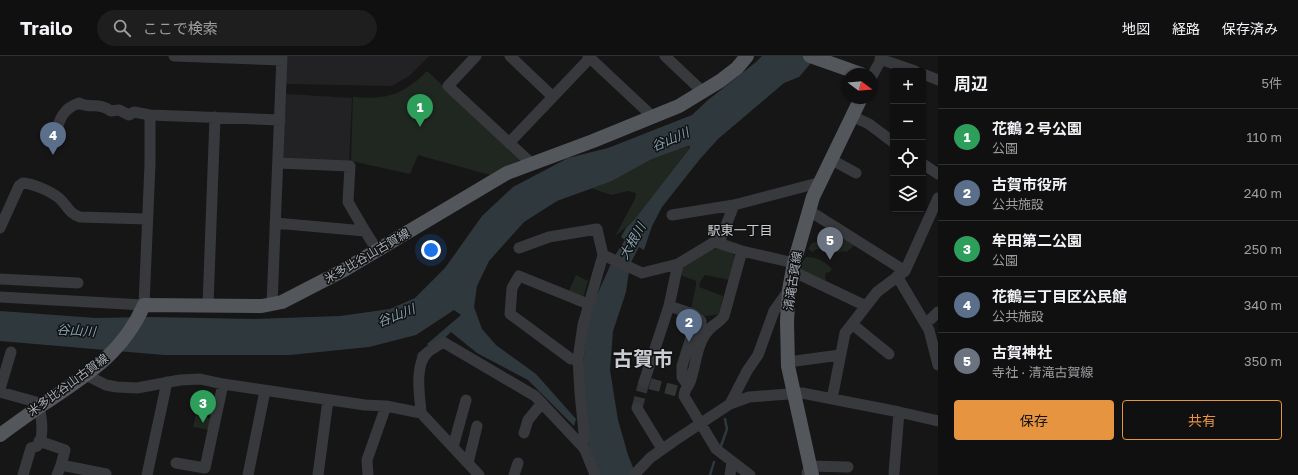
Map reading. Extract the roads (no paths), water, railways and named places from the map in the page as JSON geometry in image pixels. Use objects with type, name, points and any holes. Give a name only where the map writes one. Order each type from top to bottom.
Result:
[{"type":"main road","name":"米多比谷山古賀線","points":[[0,435],[86,375],[110,356],[118,347],[141,311],[208,306],[262,306],[282,302],[377,250],[502,176],[531,163],[679,106],[720,81],[747,56]]},
{"type":"main road","points":[[810,56],[826,59],[847,68]]},
{"type":"main road","name":"清滝古賀線","points":[[809,472],[788,362],[787,321],[789,290],[793,267],[808,210],[818,183],[858,104]]},
{"type":"street","points":[[174,56],[282,58],[272,305]]},
{"type":"street","points":[[476,56],[448,86],[531,163]]},
{"type":"street","points":[[510,56],[552,96]]},
{"type":"street","points":[[665,56],[703,92]]},
{"type":"street","points":[[509,143],[589,57],[653,117]]},
{"type":"street","points":[[876,68],[882,58],[907,68]]},
{"type":"street","points":[[926,75],[938,80]]},
{"type":"street","points":[[53,142],[62,114],[72,106],[79,103],[84,106],[104,106],[111,111],[119,110],[129,115],[134,112],[150,115],[280,120]]},
{"type":"street","points":[[0,297],[48,300],[141,311],[150,164],[150,115]]},
{"type":"street","points":[[852,116],[869,124],[890,140]]},
{"type":"street","points":[[208,306],[215,117]]},
{"type":"street","points":[[830,159],[856,173]]},
{"type":"street","points":[[278,163],[350,166],[348,202],[377,250]]},
{"type":"street","points":[[926,166],[938,174]]},
{"type":"street","points":[[0,228],[19,186],[23,183],[29,184],[57,197],[74,215],[147,219]]},
{"type":"street","points":[[672,214],[734,204],[818,183]]},
{"type":"street","points":[[832,399],[845,333],[877,292],[901,274],[938,198]]},
{"type":"street","points":[[603,255],[642,273],[678,264],[721,238],[734,204]]},
{"type":"street","points":[[808,210],[901,274],[934,343],[938,364]]},
{"type":"street","points":[[275,223],[365,230]]},
{"type":"street","points":[[519,248],[549,237],[597,229],[603,255],[588,304],[578,358],[584,433],[583,447]]},
{"type":"street","points":[[715,242],[793,267],[866,306]]},
{"type":"street","points":[[742,250],[724,316],[720,322],[691,338],[682,366],[682,377],[688,386],[684,392],[684,396],[716,449],[750,475]]},
{"type":"street","points":[[644,382],[669,306],[678,264]]},
{"type":"street","points":[[578,358],[571,359],[510,314],[512,288],[519,276],[588,304]]},
{"type":"street","points":[[0,279],[78,283]]},
{"type":"street","points":[[48,300],[49,282]]},
{"type":"street","points":[[730,404],[747,371],[758,355],[774,311],[789,290]]},
{"type":"street","points":[[669,306],[693,314],[701,321],[705,329]]},
{"type":"street","points":[[925,322],[931,319],[938,312]]},
{"type":"street","points":[[852,324],[889,354]]},
{"type":"street","points":[[421,413],[419,379],[420,364],[426,354],[443,342],[535,396],[583,447],[595,475]]},
{"type":"street","points":[[0,389],[11,352]]},
{"type":"street","points":[[788,362],[840,355]]},
{"type":"street","points":[[86,375],[106,385],[137,388],[167,382],[200,379],[265,391],[365,405],[386,406],[421,413],[472,470]]},
{"type":"street","points":[[147,475],[167,382]]},
{"type":"street","points":[[176,463],[205,468],[223,384]]},
{"type":"street","points":[[248,475],[265,391]]},
{"type":"street","points":[[0,392],[36,402],[40,407],[42,420],[39,442],[31,448],[23,475]]},
{"type":"street","points":[[638,473],[650,458],[730,404],[749,397],[802,393],[938,421]]},
{"type":"street","points":[[318,475],[328,400]]},
{"type":"street","points":[[453,447],[466,400]]},
{"type":"street","points":[[524,433],[528,420],[542,403]]},
{"type":"street","points":[[368,475],[367,460],[386,406]]},
{"type":"street","points":[[637,408],[662,450]]},
{"type":"street","points":[[894,473],[899,412]]},
{"type":"street","points":[[472,470],[477,426]]},
{"type":"street","points":[[39,442],[65,450],[59,470],[108,474]]},
{"type":"street","points":[[730,475],[732,462]]},
{"type":"street","points":[[514,475],[518,463]]},
{"type":"street","points":[[809,472],[848,467]]},
{"type":"water","points":[[762,56],[817,56],[799,77],[784,83],[718,139],[700,159],[662,207],[652,226],[644,250],[639,247],[630,264],[626,292],[613,331],[610,370],[618,420],[628,455],[636,475],[598,475],[589,447],[583,364],[589,313],[614,257],[625,240],[621,237],[626,228],[635,219],[690,148],[690,146],[652,159],[612,181],[557,201],[524,222],[489,261],[477,286],[474,307],[482,329],[496,345],[536,374],[576,419],[574,426],[528,380],[477,353],[451,332],[432,350],[427,344],[461,315],[454,310],[416,335],[369,347],[290,355],[164,355],[0,341],[0,311],[96,318],[150,317],[254,319],[340,316],[390,309],[415,298],[445,268],[482,216],[513,187],[568,158],[608,148],[692,115]]},
{"type":"waterway","points":[[418,358],[419,354],[424,350]]},
{"type":"waterway","points":[[721,446],[727,429],[725,419]]},
{"type":"waterway","points":[[710,475],[714,462]]},
{"type":"tunnel","points":[[637,408],[644,382],[684,393]]},
{"type":"place","name":"花鶴２号公園","points":[[420,127]]},
{"type":"place","name":"花鶴三丁目区公民館","points":[[53,155]]},
{"type":"place","name":"古賀神社","points":[[830,260]]},
{"type":"place","name":"古賀市役所","points":[[689,342]]},
{"type":"place","name":"牟田第二公園","points":[[203,423]]},
{"type":"district","name":"駅東一丁目","points":[[740,230]]},
{"type":"district","name":"古賀市","points":[[643,359]]},
{"type":"water label","name":"谷山川","points":[[670,139]]},
{"type":"water label","name":"大根川","points":[[632,241]]},
{"type":"water label","name":"谷山川","points":[[396,315]]},
{"type":"water label","name":"谷山川","points":[[76,330]]}]
